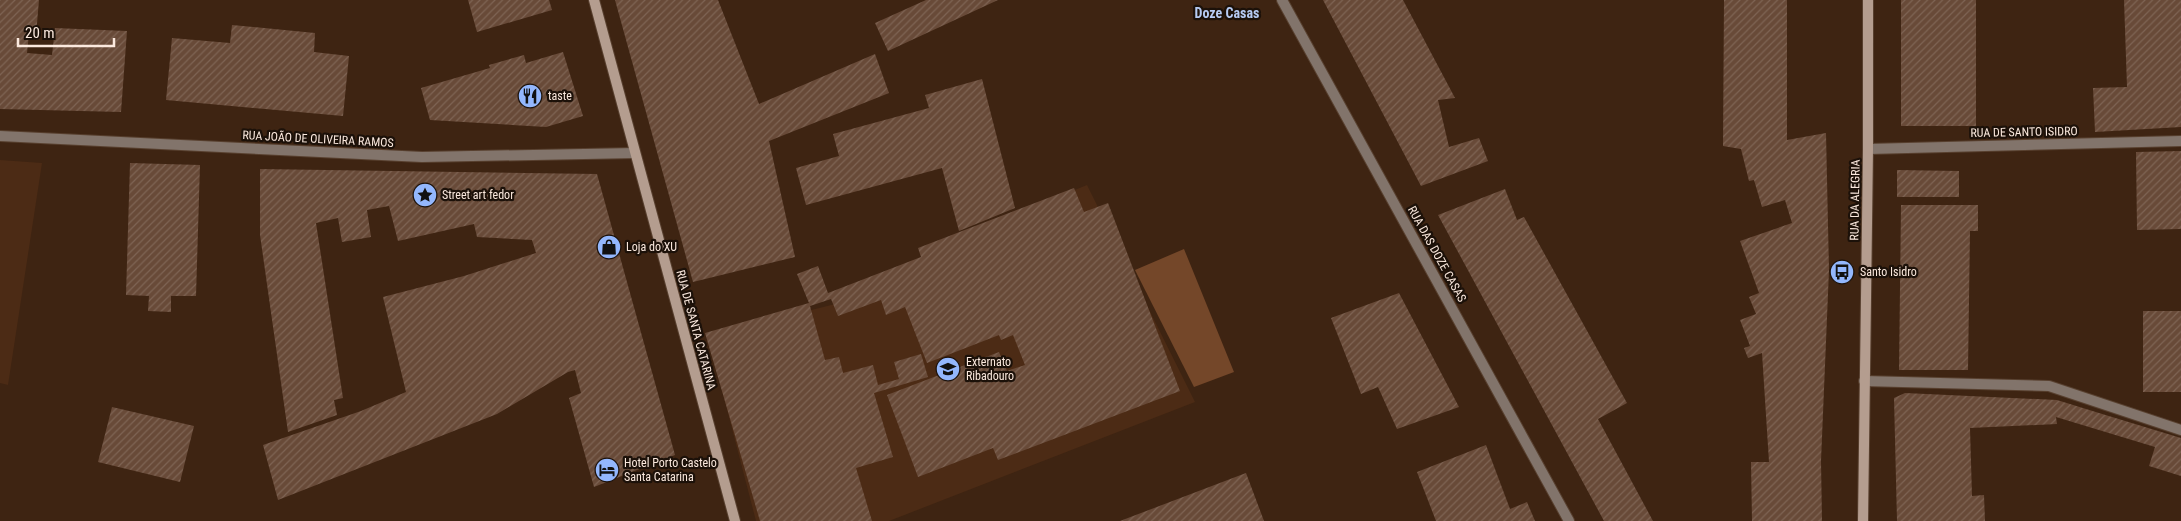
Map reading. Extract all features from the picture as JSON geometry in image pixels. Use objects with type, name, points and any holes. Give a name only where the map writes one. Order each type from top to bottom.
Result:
[{"type":"main road","name":"RUA DE SANTA CATARINA","points":[[594,0],[736,521]]},
{"type":"main road","name":"RUA DA ALEGRIA","points":[[1863,521],[1868,0]]},
{"type":"street","name":"RUA DAS DOZE CASAS","points":[[1282,0],[1569,521]]},
{"type":"street","name":"RUA JOÃO DE OLIVEIRA RAMOS","points":[[0,136],[422,157],[635,153]]},
{"type":"street","name":"RUA DE SANTO ISIDRO","points":[[1868,149],[2181,141]]},
{"type":"street","points":[[1864,381],[2049,386],[2181,430]]},
{"type":"shaded area","points":[[0,160],[42,163],[8,385],[0,383]]},
{"type":"shaded area","name":"Externato Ribadouro","points":[[1087,185],[1195,402],[889,521],[756,521],[708,336],[942,277],[935,246]]},
{"type":"shaded area","points":[[1184,249],[1234,372],[1194,387],[1135,270]]},
{"type":"building","points":[[0,0],[39,0],[36,35],[29,34],[27,53],[52,55],[55,28],[127,31],[121,112],[0,109]]},
{"type":"building","points":[[468,0],[549,0],[552,10],[477,32]]},
{"type":"building","points":[[615,0],[718,0],[759,104],[875,54],[889,93],[769,141],[795,257],[693,282]]},
{"type":"building","points":[[926,0],[998,0],[888,51],[875,23]]},
{"type":"building","points":[[1323,0],[1403,0],[1455,98],[1438,100],[1449,147],[1479,138],[1488,161],[1421,186]]},
{"type":"building","points":[[1724,0],[1787,0],[1787,140],[1826,133],[1829,270],[1821,461],[1822,521],[1752,521],[1751,462],[1769,462],[1762,353],[1748,358],[1744,348],[1750,346],[1740,320],[1756,314],[1749,297],[1759,293],[1740,241],[1792,223],[1785,200],[1762,207],[1754,180],[1749,181],[1741,149],[1723,146]]},
{"type":"building","points":[[1901,0],[1976,0],[1976,126],[1901,126]]},
{"type":"building","points":[[2124,0],[2181,0],[2181,127],[2095,132],[2093,88],[2127,87]]},
{"type":"building","points":[[232,25],[315,33],[314,52],[349,56],[343,116],[166,100],[172,38],[230,43]]},
{"type":"building","points":[[563,52],[583,116],[546,127],[430,120],[421,88],[490,68],[489,65],[524,55],[526,63]]},
{"type":"building","points":[[982,79],[1015,208],[959,231],[942,168],[806,205],[796,168],[839,156],[833,134],[929,108],[925,95]]},
{"type":"building","points":[[2181,151],[2181,229],[2137,230],[2136,152]]},
{"type":"building","points":[[130,163],[200,165],[196,296],[171,296],[171,312],[148,311],[149,296],[126,295]]},
{"type":"building","points":[[260,169],[597,174],[675,455],[594,487],[569,398],[581,393],[575,370],[568,372],[497,414],[278,500],[263,445],[361,411],[406,392],[383,297],[464,276],[536,253],[532,240],[477,237],[474,224],[398,241],[389,206],[367,210],[371,237],[342,242],[338,218],[316,223],[343,398],[334,400],[337,415],[288,432],[260,235]]},
{"type":"building","points":[[1897,170],[1959,171],[1959,197],[1897,197]]},
{"type":"building","name":"Externato Ribadouro","points":[[1074,188],[1084,212],[1108,203],[1180,391],[998,460],[993,448],[918,477],[887,395],[999,352],[1007,371],[1025,365],[1013,335],[1001,340],[999,335],[927,363],[905,307],[886,315],[881,300],[838,316],[831,299],[810,306],[825,360],[839,357],[843,373],[873,365],[878,385],[899,379],[894,362],[921,354],[928,377],[874,393],[893,457],[856,468],[872,521],[760,521],[705,333],[809,303],[797,274],[818,266],[828,293],[921,257],[918,248]]},
{"type":"building","points":[[1505,189],[1517,220],[1524,217],[1627,403],[1598,419],[1653,521],[1604,521],[1438,215]]},
{"type":"building","points":[[1901,205],[1978,205],[1978,231],[1970,231],[1968,370],[1899,370]]},
{"type":"building","points":[[1399,293],[1459,407],[1397,429],[1378,387],[1361,394],[1331,318]]},
{"type":"building","points":[[2143,311],[2181,311],[2181,392],[2143,392]]},
{"type":"building","points":[[1905,393],[2057,400],[2181,438],[2181,476],[2149,466],[2155,447],[2056,417],[2057,424],[1970,428],[1972,496],[1984,495],[1985,521],[1897,521],[1894,398]]},
{"type":"building","points":[[112,407],[194,426],[180,482],[98,462]]},
{"type":"building","points":[[1486,445],[1510,509],[1527,502],[1535,521],[1436,521],[1417,472]]},
{"type":"building","points":[[1246,473],[1264,521],[1120,521]]},
{"type":"place","name":"taste","points":[[530,96]]},
{"type":"place","name":"Street art fedor","points":[[425,195]]},
{"type":"place","name":"Loja do XU","points":[[609,247]]},
{"type":"place","name":"Santo Isidro","points":[[1842,272]]},
{"type":"place","name":"Externato Ribadouro","points":[[948,369]]},
{"type":"place","name":"Hotel Porto Castelo Santa Catarina","points":[[607,470]]},
{"type":"district","name":"Doze Casas","points":[[1227,13]]}]
